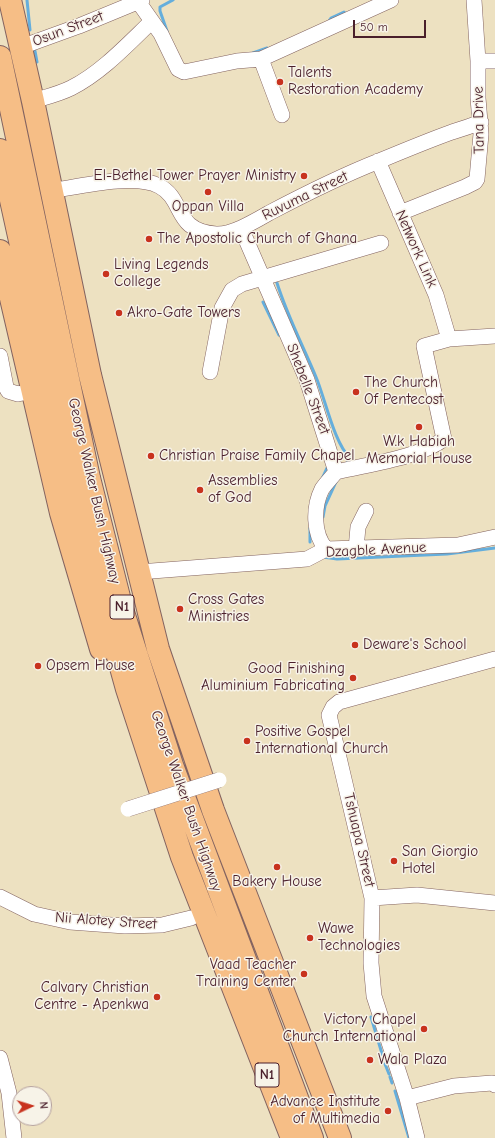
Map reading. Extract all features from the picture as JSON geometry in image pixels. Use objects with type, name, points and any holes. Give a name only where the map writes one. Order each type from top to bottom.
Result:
[{"type":"highway","points":[[10,0],[33,101],[50,191],[67,262],[90,375],[158,650],[194,758],[340,1138]]},
{"type":"highway","name":"George Walker Bush Highway","points":[[0,56],[88,470],[122,609],[174,772],[312,1138]]},
{"type":"highway","name":"George Walker Bush Highway","points":[[0,150],[87,546],[127,689],[182,857],[292,1138]]},
{"type":"highway","points":[[0,251],[61,513],[85,600],[162,837],[191,918],[240,1048],[280,1138]]},
{"type":"highway","points":[[182,857],[191,918],[225,975],[243,1013]]},
{"type":"street","points":[[139,1],[151,22],[161,34],[178,69],[184,72],[237,61],[262,59],[391,0]]},
{"type":"street","name":"Tana Drive","points":[[400,213],[475,182],[481,148],[481,122],[478,98],[478,61],[474,0]]},
{"type":"street","name":"Osun Street","points":[[20,47],[79,26],[139,1]]},
{"type":"street","points":[[33,101],[72,87],[103,65],[151,22]]},
{"type":"street","points":[[262,59],[282,115]]},
{"type":"street","points":[[478,61],[495,61]]},
{"type":"street","name":"Ruvuma Street","points":[[50,191],[118,181],[143,182],[159,186],[171,198],[193,228],[204,233],[218,234],[241,228],[320,186],[378,161],[481,122]]},
{"type":"street","name":"Network Link","points":[[378,161],[436,295],[449,339]]},
{"type":"street","name":"Shebelle Street","points":[[241,228],[307,380],[336,472]]},
{"type":"street","points":[[210,372],[222,308],[232,290],[242,284],[380,243]]},
{"type":"street","points":[[326,549],[316,534],[317,512],[323,489],[336,472],[419,452],[435,445],[444,438],[424,346],[449,339],[495,336]]},
{"type":"street","points":[[0,356],[3,387],[13,393],[32,391]]},
{"type":"street","points":[[356,549],[358,527],[366,511]]},
{"type":"street","name":"Dzagble Avenue","points":[[139,572],[306,559],[326,549],[458,545],[495,537]]},
{"type":"street","name":"Tshuapa Street","points":[[417,1138],[407,1098],[374,996],[371,963],[372,898],[329,716],[333,707],[339,702],[495,659]]},
{"type":"street","points":[[128,809],[219,780]]},
{"type":"street","points":[[372,898],[417,895],[495,903]]},
{"type":"street","name":"Nii Alotey Street","points":[[0,897],[34,914],[70,922],[125,926],[162,925],[191,918]]},
{"type":"street","points":[[0,1058],[9,1093],[14,1138]]},
{"type":"street","points":[[407,1098],[454,1086],[492,1083],[495,1085]]},
{"type":"waterway","points":[[27,0],[30,30]]},
{"type":"waterway","points":[[167,31],[160,7],[173,0]]},
{"type":"waterway","points":[[329,21],[331,18],[344,12],[347,15]]},
{"type":"waterway","points":[[253,53],[267,48]]},
{"type":"waterway","points":[[35,51],[37,62]]},
{"type":"waterway","points":[[277,283],[290,319],[316,377],[339,442],[350,458],[346,465]]},
{"type":"waterway","points":[[263,302],[279,335]]},
{"type":"waterway","points":[[322,479],[328,466]]},
{"type":"waterway","points":[[323,517],[325,506],[336,482]]},
{"type":"waterway","points":[[310,528],[310,542]]},
{"type":"waterway","points":[[323,557],[337,559],[447,554],[495,548]]},
{"type":"waterway","points":[[371,1017],[383,1057]]},
{"type":"waterway","points":[[385,1064],[389,1074]]},
{"type":"waterway","points":[[390,1077],[392,1083]]},
{"type":"waterway","points":[[395,1091],[409,1138]]},
{"type":"place","name":"Talents Restoration Academy","points":[[280,82]]},
{"type":"place","name":"El-Bethel Tower Prayer Ministry","points":[[304,176]]},
{"type":"place","name":"Oppan Villa","points":[[208,192]]},
{"type":"place","name":"The Apostolic Church of Ghana","points":[[149,239]]},
{"type":"place","name":"Living Legends College","points":[[106,274]]},
{"type":"place","name":"Akro-Gate Towers","points":[[119,313]]},
{"type":"place","name":"The Church Of Pentecost","points":[[356,392]]},
{"type":"place","name":"W.k Habiah Memorial House","points":[[419,427]]},
{"type":"place","name":"Christian Praise Family Chapel","points":[[151,456]]},
{"type":"place","name":"Assemblies of God","points":[[200,490]]},
{"type":"place","name":"Cross Gates Ministries","points":[[180,609]]},
{"type":"place","name":"Deware's School","points":[[355,645]]},
{"type":"place","name":"Opsem House","points":[[38,666]]},
{"type":"place","name":"Good Finishing Aluminium Fabricating","points":[[353,678]]},
{"type":"place","name":"Positive Gospel International Church","points":[[247,741]]},
{"type":"place","name":"San Giorgio Hotel","points":[[394,861]]},
{"type":"place","name":"Bakery House","points":[[277,867]]},
{"type":"place","name":"Wawe Technologies","points":[[310,938]]},
{"type":"place","name":"Vaad Teacher Training Center","points":[[304,974]]},
{"type":"place","name":"Calvary Christian Centre - Apenkwa","points":[[157,997]]},
{"type":"place","name":"Victory Chapel Church International","points":[[424,1029]]},
{"type":"place","name":"Wala Plaza","points":[[370,1060]]},
{"type":"place","name":"Advance Institute of Multimedia","points":[[388,1111]]}]
